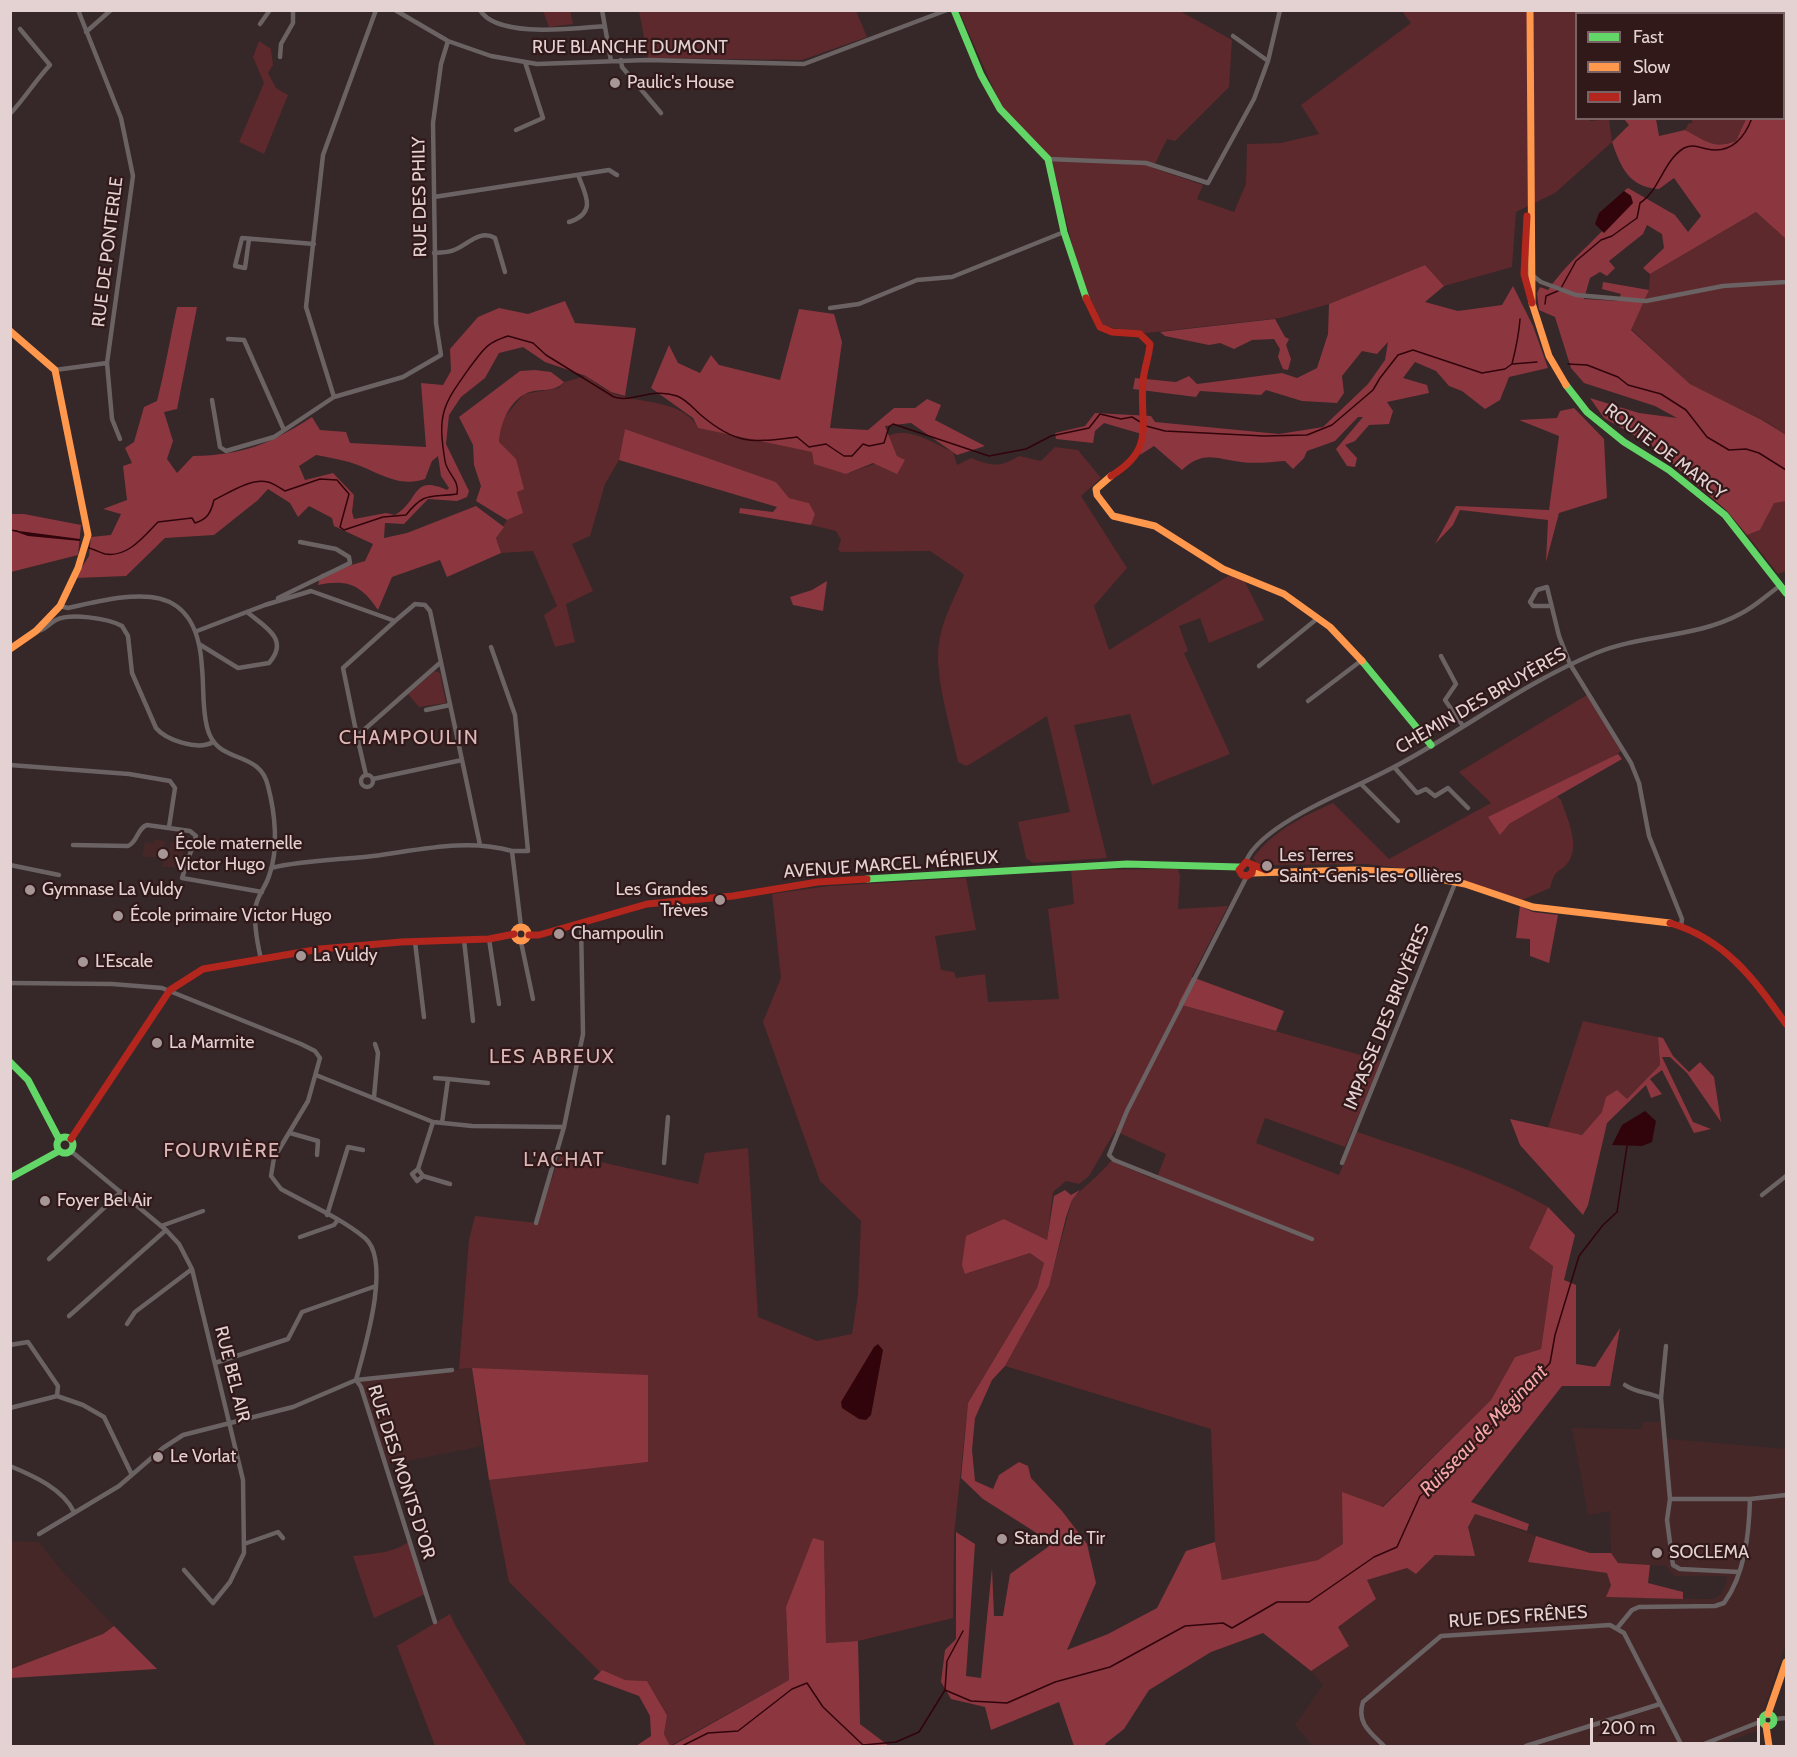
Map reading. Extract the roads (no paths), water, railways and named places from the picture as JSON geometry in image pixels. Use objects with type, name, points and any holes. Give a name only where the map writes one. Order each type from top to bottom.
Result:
[{"type":"main road","points":[[954,10],[981,75],[1000,109],[1048,159],[1064,232],[1080,286],[1100,327],[1106,331],[1138,333],[1150,344],[1142,391],[1144,425],[1139,452],[1133,461],[1100,483],[1096,489],[1097,495],[1113,516],[1155,526],[1223,568],[1284,594],[1318,618],[1362,660],[1431,745]]},
{"type":"main road","name":"ROUTE DE MARCY","points":[[1530,10],[1532,303],[1542,341],[1569,391],[1587,412],[1624,442],[1669,470],[1725,516],[1786,593]]},
{"type":"main road","name":"ROUTE DE MARCY","points":[[1530,199],[1525,247],[1527,297],[1532,303]]},
{"type":"main road","points":[[10,331],[55,370],[88,523],[86,548],[60,606],[36,631],[10,649]]},
{"type":"main road","name":"AVENUE MARCEL MÉRIEUX","points":[[529,935],[647,904],[733,896],[818,882],[1127,864],[1195,864],[1271,871],[1392,869],[1456,881],[1534,907],[1656,920],[1681,926],[1707,938],[1741,964],[1786,1024]]},
{"type":"main road","points":[[71,1139],[147,1021],[170,990],[177,983],[203,969],[320,949],[489,939],[514,934],[521,927],[528,930],[529,935],[521,942],[514,934]]},
{"type":"main road","points":[[10,1062],[28,1080],[59,1139],[57,1143],[59,1150]]},
{"type":"main road","points":[[59,1139],[67,1137],[71,1139]]},
{"type":"main road","points":[[59,1150],[66,1153],[71,1151],[73,1144],[71,1139]]},
{"type":"main road","points":[[10,1178],[59,1150]]},
{"type":"main road","points":[[1768,1746],[1764,1723],[1771,1716],[1786,1662]]},
{"type":"street","name":"RUE DE PONTERLE","points":[[78,10],[121,118],[133,176],[108,363],[112,419],[120,440]]},
{"type":"street","points":[[86,32],[111,10]]},
{"type":"street","points":[[260,24],[270,10]]},
{"type":"street","points":[[280,57],[281,45],[293,23],[293,10]]},
{"type":"street","points":[[212,400],[223,451],[274,437],[334,397],[306,308],[323,155],[376,10]]},
{"type":"street","name":"RUE BLANCHE DUMONT","points":[[395,10],[448,41],[491,56],[537,64],[621,60],[804,64],[947,10]]},
{"type":"street","points":[[480,10],[489,19],[530,32],[605,26]]},
{"type":"street","points":[[602,10],[611,61]]},
{"type":"street","points":[[1048,159],[1146,164],[1194,176],[1208,183],[1250,109],[1268,61],[1280,10]]},
{"type":"street","points":[[10,114],[50,65],[20,29]]},
{"type":"street","points":[[1233,36],[1268,61]]},
{"type":"street","name":"RUE DES PHILY","points":[[334,397],[403,377],[441,355],[436,323],[433,123],[441,64],[448,41]]},
{"type":"street","points":[[621,60],[622,67],[662,113]]},
{"type":"street","points":[[516,130],[543,118],[525,62]]},
{"type":"street","points":[[434,197],[609,170],[617,175]]},
{"type":"street","points":[[569,222],[578,219],[588,207],[589,200],[578,175]]},
{"type":"street","points":[[830,308],[859,304],[917,280],[952,277],[1064,232]]},
{"type":"street","points":[[434,253],[451,252],[470,238],[490,235],[495,238],[505,272]]},
{"type":"street","points":[[249,238],[245,268],[235,266],[242,238],[249,238],[314,244]]},
{"type":"street","name":"ROUTE DE MARCY","points":[[1525,247],[1528,278],[1532,285]]},
{"type":"street","points":[[1531,273],[1540,282],[1569,293],[1646,301],[1723,286],[1786,282]]},
{"type":"street","points":[[1532,285],[1540,282]]},
{"type":"street","points":[[228,339],[244,340],[284,430]]},
{"type":"street","points":[[55,370],[108,363]]},
{"type":"street","points":[[265,605],[350,563],[349,557],[336,549],[300,542]]},
{"type":"street","name":"CHEMIN DES BRUYÈRES","points":[[1312,1239],[1114,1160],[1109,1155],[1127,1111],[1246,870],[1248,855],[1276,829],[1303,812],[1394,767],[1570,664],[1630,641],[1711,626],[1752,607],[1781,585]]},
{"type":"street","points":[[1550,606],[1533,606],[1530,602],[1537,590],[1547,587],[1550,606],[1570,664],[1631,763],[1639,783],[1649,836],[1682,919],[1681,926]]},
{"type":"street","points":[[197,631],[265,605],[311,591],[395,621]]},
{"type":"street","points":[[60,606],[68,608],[126,597],[160,598],[183,609],[197,631],[202,697],[207,729],[213,742],[222,751],[258,766],[267,780],[274,827],[271,868],[256,903],[261,959]]},
{"type":"street","points":[[462,760],[373,779],[366,775],[343,669],[415,604],[425,605],[430,611],[462,760],[480,845]]},
{"type":"street","points":[[199,644],[238,668],[269,663],[277,654],[278,644],[273,634],[247,612]]},
{"type":"street","points":[[36,631],[42,631],[61,618],[92,618],[122,626],[128,636],[132,673],[161,735],[190,744],[207,746],[213,742]]},
{"type":"street","points":[[1259,666],[1318,618]]},
{"type":"street","points":[[271,868],[441,847],[480,845],[512,851],[528,851],[515,715],[491,646]]},
{"type":"street","points":[[1441,656],[1456,684],[1445,700],[1462,726]]},
{"type":"street","points":[[1308,701],[1362,660]]},
{"type":"street","points":[[357,736],[441,662]]},
{"type":"street","points":[[426,710],[450,705]]},
{"type":"street","points":[[10,765],[129,774],[170,781],[175,788],[169,827]]},
{"type":"street","points":[[1394,767],[1417,793],[1426,789],[1435,796],[1448,788],[1468,808]]},
{"type":"street","points":[[366,775],[361,781],[364,786],[370,786],[373,779]]},
{"type":"street","points":[[1361,784],[1398,821]]},
{"type":"street","points":[[73,845],[122,846],[132,844],[144,825],[190,831],[196,836],[182,878],[262,892]]},
{"type":"street","points":[[512,851],[521,927]]},
{"type":"street","points":[[10,865],[59,875]]},
{"type":"street","name":"IMPASSE DES BRUYÈRES","points":[[1342,1163],[1456,881]]},
{"type":"street","points":[[536,1223],[564,1128],[583,1034],[581,923]]},
{"type":"street","points":[[489,939],[499,1004]]},
{"type":"street","points":[[464,940],[472,1021]]},
{"type":"street","points":[[415,942],[424,1017]]},
{"type":"street","points":[[521,942],[532,999]]},
{"type":"street","name":"RUE DES MONTS D'OR","points":[[10,983],[112,984],[170,990],[315,1051],[320,1058],[308,1101],[274,1158],[271,1176],[281,1189],[366,1239],[375,1255],[376,1286],[356,1380],[361,1387],[435,1622]]},
{"type":"street","points":[[374,1097],[378,1053],[375,1044]]},
{"type":"street","points":[[316,1075],[433,1122],[564,1128]]},
{"type":"street","points":[[435,1078],[488,1083]]},
{"type":"street","points":[[442,1123],[448,1079]]},
{"type":"street","points":[[663,1163],[668,1117]]},
{"type":"street","points":[[433,1122],[418,1169],[423,1176],[450,1184]]},
{"type":"street","points":[[290,1133],[318,1141],[317,1155]]},
{"type":"street","points":[[327,1215],[348,1147],[363,1150]]},
{"type":"street","name":"RUE BEL AIR","points":[[71,1151],[166,1230],[179,1244],[192,1269],[243,1480],[244,1544],[240,1565],[213,1603],[184,1570]]},
{"type":"street","points":[[1762,1195],[1786,1176]]},
{"type":"street","points":[[48,1259],[121,1192]]},
{"type":"street","points":[[161,1226],[203,1211]]},
{"type":"street","points":[[300,1237],[334,1225],[337,1221]]},
{"type":"street","points":[[69,1316],[166,1230]]},
{"type":"street","points":[[127,1324],[135,1312],[192,1269]]},
{"type":"street","points":[[215,1363],[288,1339],[302,1312],[376,1286]]},
{"type":"street","points":[[10,1345],[28,1342],[58,1386],[57,1396]]},
{"type":"street","points":[[1666,1346],[1661,1398],[1670,1499],[1667,1520],[1673,1565],[1680,1569],[1739,1572]]},
{"type":"street","points":[[39,1534],[119,1486],[163,1448],[183,1435],[231,1425],[293,1407],[356,1380],[452,1370]]},
{"type":"street","points":[[1625,1385],[1634,1392],[1652,1394],[1661,1398]]},
{"type":"street","points":[[10,1408],[57,1396],[82,1405],[104,1417],[132,1475]]},
{"type":"street","points":[[10,1466],[51,1487],[68,1499],[74,1512]]},
{"type":"street","points":[[1670,1499],[1750,1499],[1786,1495]]},
{"type":"street","points":[[1682,1746],[1624,1633],[1618,1627],[1632,1610],[1639,1607],[1714,1606],[1724,1603],[1739,1572],[1748,1541],[1750,1499]]},
{"type":"street","points":[[244,1544],[278,1532],[282,1538]]},
{"type":"street","name":"RUE DES FRÊNES","points":[[1384,1746],[1364,1726],[1360,1718],[1363,1702],[1441,1635],[1610,1625],[1618,1627]]},
{"type":"street","points":[[1526,1746],[1660,1704]]},
{"type":"street","points":[[1771,1716],[1786,1718]]},
{"type":"street","points":[[1699,1746],[1764,1723]]},
{"type":"waterway","points":[[1785,62],[1786,56]]},
{"type":"waterway","points":[[1545,304],[1546,296],[1560,290],[1576,261],[1601,240],[1612,236],[1637,218],[1640,203],[1652,191],[1677,154],[1690,146],[1715,150],[1730,147],[1741,138],[1751,120]]},
{"type":"waterway","points":[[1512,364],[1520,319]]},
{"type":"waterway","points":[[86,547],[105,554],[121,553],[142,539],[158,522],[192,518],[195,523],[208,515],[214,500],[254,482],[270,483],[285,491],[320,479],[337,480],[349,494],[340,527],[344,530],[383,517],[406,515],[418,502],[428,497],[457,494],[457,485],[445,461],[442,431],[444,410],[454,391],[482,351],[495,341],[508,336],[533,343],[546,355],[614,397],[628,398],[659,393],[677,396],[715,426],[736,437],[746,440],[797,437],[809,447],[826,444],[844,456],[852,456],[863,444],[869,446],[884,443],[889,427],[893,424],[989,456],[1026,449],[1051,436],[1089,428],[1100,414],[1121,419],[1132,417],[1142,423]]},
{"type":"waterway","points":[[1146,426],[1165,431],[1264,436],[1307,435],[1332,425],[1373,390],[1398,355],[1413,350],[1482,373],[1505,369],[1512,364],[1537,362]]},
{"type":"waterway","points":[[1568,364],[1587,365],[1618,377],[1628,385],[1661,394],[1686,410],[1707,437],[1729,450],[1746,449],[1759,453],[1786,470]]},
{"type":"waterway","points":[[10,530],[17,531]]},
{"type":"waterway","name":"Ruisseau de Méginant","points":[[682,1746],[708,1733],[738,1731],[792,1689],[807,1683],[823,1707],[863,1745],[896,1742],[919,1732],[945,1690],[971,1701],[1007,1703],[1055,1682],[1110,1667],[1185,1626],[1223,1623],[1232,1628],[1277,1602],[1309,1602],[1374,1557],[1397,1547],[1420,1496],[1440,1482],[1550,1363],[1555,1335],[1579,1256],[1603,1225],[1617,1212],[1627,1146]]},
{"type":"waterway","points":[[945,1690],[947,1661],[963,1631]]},
{"type":"place","name":"Paulic's House","points":[[615,83]]},
{"type":"place","name":"École maternelle Victor Hugo","points":[[163,854]]},
{"type":"place","name":"Les Terres Saint-Genis-les-Ollières","points":[[1267,866]]},
{"type":"place","name":"Gymnase La Vuldy","points":[[30,890]]},
{"type":"place","name":"Les Grandes Trèves","points":[[720,900]]},
{"type":"place","name":"École primaire Victor Hugo","points":[[118,916]]},
{"type":"place","name":"Champoulin","points":[[559,934]]},
{"type":"place","name":"La Vuldy","points":[[301,956]]},
{"type":"place","name":"L'Escale","points":[[83,962]]},
{"type":"place","name":"La Marmite","points":[[157,1043]]},
{"type":"place","name":"Foyer Bel Air","points":[[45,1201]]},
{"type":"place","name":"Le Vorlat","points":[[158,1457]]},
{"type":"place","name":"Stand de Tir","points":[[1002,1539]]},
{"type":"place","name":"SOCLEMA","points":[[1657,1553]]},
{"type":"district","name":"CHAMPOULIN","points":[[409,738]]},
{"type":"district","name":"LES ABREUX","points":[[552,1057]]},
{"type":"district","name":"FOURVIÈRE","points":[[222,1151]]},
{"type":"district","name":"L'ACHAT","points":[[564,1160]]}]
